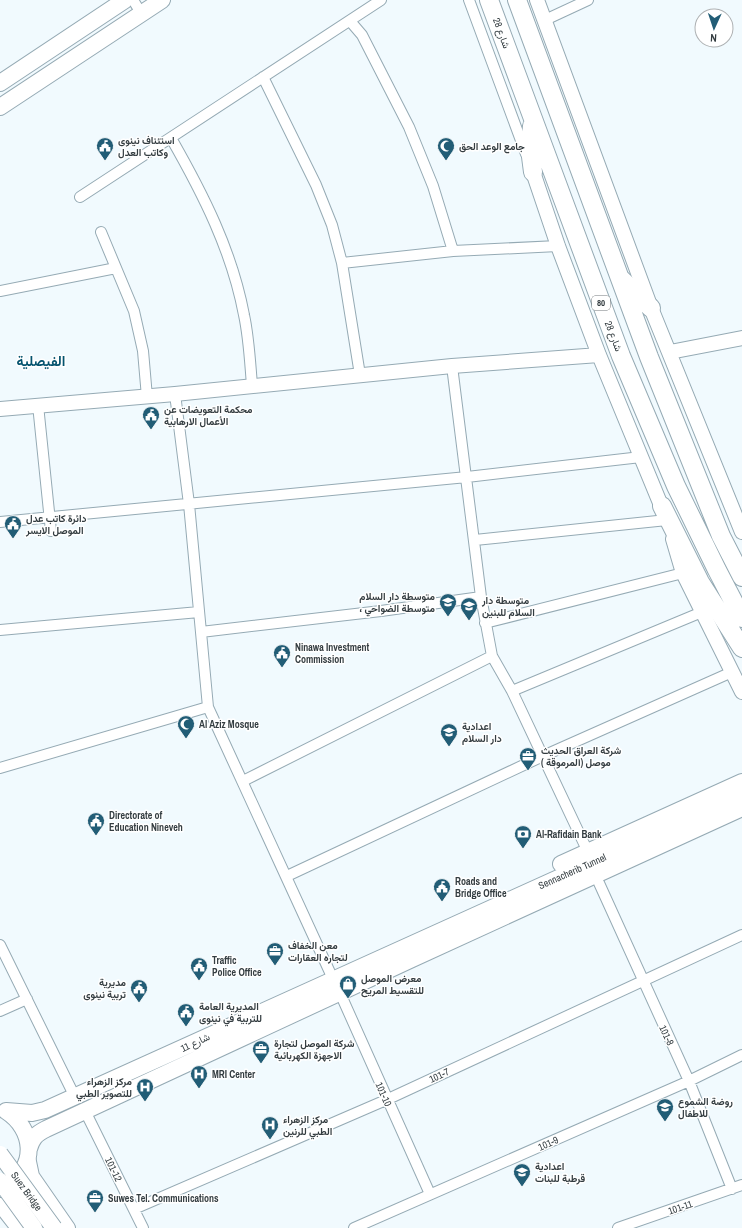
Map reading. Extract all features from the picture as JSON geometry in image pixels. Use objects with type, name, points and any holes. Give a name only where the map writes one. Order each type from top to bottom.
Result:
[{"type":"highway","name":"شارع 28","points":[[489,0],[622,356],[676,486],[742,618]]},
{"type":"highway","name":"80","points":[[517,0],[615,269],[700,484],[722,536],[742,577]]},
{"type":"highway","points":[[531,115],[532,136],[530,149],[533,172]]},
{"type":"highway","points":[[615,269],[625,284],[651,308]]},
{"type":"highway","points":[[664,513],[700,582],[742,648]]},
{"type":"main road","points":[[0,83],[125,0]]},
{"type":"main road","points":[[0,107],[137,6],[162,0]]},
{"type":"main road","points":[[537,0],[651,308],[742,532]]},
{"type":"main road","points":[[533,172],[558,246],[599,355],[664,513],[683,574],[742,692]]},
{"type":"main road","points":[[670,352],[742,338]]},
{"type":"main road","points":[[0,409],[147,397],[252,385],[452,366],[599,355]]},
{"type":"main road","points":[[407,953],[444,919],[742,782]]},
{"type":"main road","name":"Sennacherib Tunnel","points":[[407,953],[742,795]]},
{"type":"main road","name":"Sennacherib Tunnel","points":[[407,953],[742,808]]},
{"type":"main road","points":[[407,953],[454,946],[742,820]]},
{"type":"main road","name":"شارع 11","points":[[0,1187],[14,1180],[23,1170],[31,1141],[36,1135],[336,986],[407,953]]},
{"type":"main road","name":"شارع 11","points":[[3,1110],[32,1113],[45,1110],[336,986]]},
{"type":"main road","points":[[3,1110],[16,1118],[23,1127],[28,1137],[28,1153],[35,1180],[68,1228]]},
{"type":"main road","name":"Suez Bridge","points":[[0,1154],[54,1228]]},
{"type":"main road","name":"Suez Bridge","points":[[0,1181],[34,1228]]},
{"type":"main road","points":[[0,1205],[18,1228]]},
{"type":"street","points":[[80,197],[381,0]]},
{"type":"street","points":[[468,0],[533,172]]},
{"type":"street","points":[[545,20],[588,0]]},
{"type":"street","points":[[350,21],[362,35],[408,127],[433,186],[453,251]]},
{"type":"street","points":[[263,77],[316,185],[332,224],[342,263],[360,375]]},
{"type":"street","points":[[171,138],[197,183],[217,226],[233,270],[245,316],[252,385]]},
{"type":"street","points":[[101,232],[134,311],[143,351],[147,397]]},
{"type":"street","points":[[342,263],[453,251],[558,246]]},
{"type":"street","points":[[0,291],[116,268]]},
{"type":"street","points":[[452,366],[481,597],[492,656],[512,691],[588,852]]},
{"type":"street","name":"101-10","points":[[175,394],[189,504],[208,707],[287,876],[386,1100],[430,1194]]},
{"type":"street","points":[[38,405],[51,531]]},
{"type":"street","points":[[0,522],[467,477],[641,457]]},
{"type":"street","points":[[475,540],[664,513]]},
{"type":"street","points":[[485,623],[683,574]]},
{"type":"street","points":[[201,632],[381,611],[481,597]]},
{"type":"street","points":[[0,630],[199,612]]},
{"type":"street","points":[[512,691],[702,612]]},
{"type":"street","points":[[243,781],[492,656]]},
{"type":"street","points":[[287,876],[543,756],[732,672]]},
{"type":"street","points":[[0,768],[208,707]]},
{"type":"street","name":"101-8","points":[[599,883],[642,981],[689,1081],[732,1189]]},
{"type":"street","name":"101-7","points":[[134,1209],[386,1100],[742,935]]},
{"type":"street","points":[[0,945],[75,1097]]},
{"type":"street","points":[[0,1011],[27,999]]},
{"type":"street","name":"101-9","points":[[354,1228],[689,1081],[742,1055]]},
{"type":"street","name":"101-12","points":[[85,1111],[143,1228]]},
{"type":"street","name":"101-11","points":[[618,1228],[742,1185]]},
{"type":"place","name":"استئناف نينوى وكاتب العدل","points":[[105,161]]},
{"type":"place","name":"جامع الوعد الحق","points":[[446,161]]},
{"type":"place","name":"محكمة التعويضات عن الأعمال الارهابية","points":[[151,430]]},
{"type":"place","name":"دائرة كاتب عدل الموصل الايسر","points":[[13,539]]},
{"type":"place","name":"متوسطة دار السلام ، متوسطة الضواحي","points":[[448,617]]},
{"type":"place","name":"متوسطة دار السلام للبنين","points":[[469,621]]},
{"type":"place","name":"Ninawa Investment Commission","points":[[282,668]]},
{"type":"place","name":"Al Aziz Mosque","points":[[186,739]]},
{"type":"place","name":"اعدادية دار السلام","points":[[449,747]]},
{"type":"place","name":"شركة العراق الحديث ( المرموقة) موصل","points":[[528,771]]},
{"type":"place","name":"Directorate of Education Nineveh","points":[[96,836]]},
{"type":"place","name":"Al-Rafidain Bank","points":[[523,849]]},
{"type":"place","name":"Roads and Bridge Office","points":[[442,902]]},
{"type":"place","name":"معن الخفاف لتجاره العقارات","points":[[275,966]]},
{"type":"place","name":"Traffic Police Office","points":[[199,981]]},
{"type":"place","name":"معرض الموصل للتقسيط المريح","points":[[348,999]]},
{"type":"place","name":"مديرية تربية نينوى","points":[[139,1003]]},
{"type":"place","name":"المديرية العامة للتربية في نينوى","points":[[186,1027]]},
{"type":"place","name":"شركة الموصل لتجارة الاجهزة الكهربائية","points":[[261,1064]]},
{"type":"place","name":"MRI Center","points":[[199,1089]]},
{"type":"place","name":"مركز الزهراء للتصوير الطبي","points":[[145,1102]]},
{"type":"place","name":"روضة الشموع للاطفال","points":[[665,1122]]},
{"type":"place","name":"مركز الزهراء الطبي للرنين","points":[[270,1140]]},
{"type":"place","name":"اعدادية قرطبة للبنات","points":[[522,1187]]},
{"type":"place","name":"Suwes Tel. Communications","points":[[95,1213]]},
{"type":"district","name":"الفيصلية","points":[[41,361]]}]
